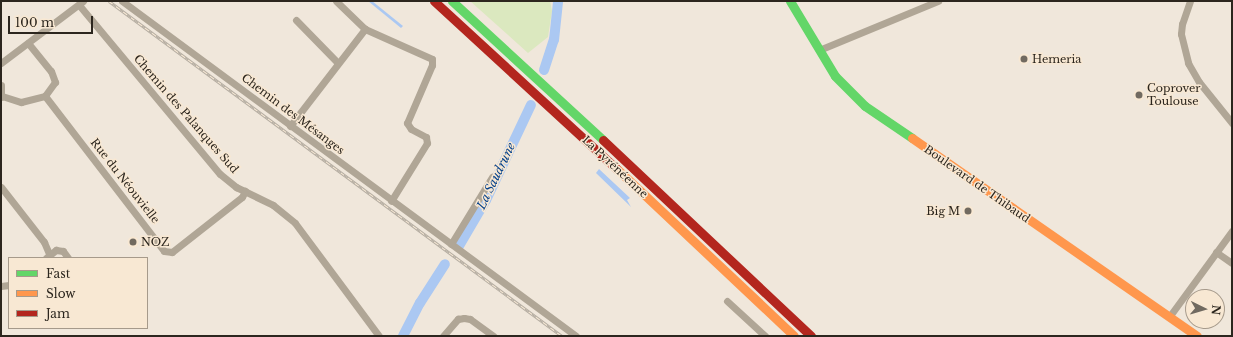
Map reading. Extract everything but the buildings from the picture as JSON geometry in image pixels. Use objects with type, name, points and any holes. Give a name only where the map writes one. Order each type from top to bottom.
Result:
[{"type":"main road","name":"La Pyrénéenne","points":[[434,1],[547,103],[794,336]]},
{"type":"main road","name":"La Pyrénéenne","points":[[452,1],[552,91],[811,336]]},
{"type":"main road","name":"Boulevard de Thibaud","points":[[790,1],[836,76],[865,106],[1197,336]]},
{"type":"street","name":"Chemin des Mésanges","points":[[122,1],[576,336]]},
{"type":"street","points":[[336,1],[365,29],[432,59],[432,65],[407,123],[411,129],[426,137],[427,142],[392,201]]},
{"type":"street","points":[[819,50],[938,1]]},
{"type":"street","points":[[1190,1],[1182,24],[1181,34],[1188,63],[1199,82],[1232,123]]},
{"type":"street","points":[[1,62],[81,3]]},
{"type":"street","name":"Chemin des Palanques Sud","points":[[81,3],[203,153],[228,181],[273,205],[295,223],[379,336]]},
{"type":"street","points":[[296,20],[336,62]]},
{"type":"street","points":[[290,126],[336,62],[365,29]]},
{"type":"street","points":[[1,85],[1,96],[21,102],[45,96],[56,82],[51,71],[28,43]]},
{"type":"street","name":"Rue du Néouvielle","points":[[45,96],[164,251],[172,252],[242,197],[245,191]]},
{"type":"street","points":[[451,244],[492,177]]},
{"type":"street","points":[[1,187],[44,242],[56,250],[63,251],[67,257]]},
{"type":"street","points":[[1169,317],[1232,231]]},
{"type":"street","points":[[44,242],[48,256],[56,250]]},
{"type":"street","points":[[1216,252],[1232,263]]},
{"type":"street","points":[[727,301],[765,336]]},
{"type":"street","name":"Chemin des Palanques Sud","points":[[363,316],[374,336]]},
{"type":"street","points":[[443,336],[458,319],[464,318],[470,319],[493,336]]},
{"type":"green space","points":[[470,1],[550,1],[552,11],[548,37],[528,53]]},
{"type":"water","points":[[368,1],[372,1],[403,26],[401,28]]},
{"type":"water","points":[[599,169],[630,198],[627,200],[631,207],[596,173]]},
{"type":"waterway","name":"La Saudrune","points":[[544,70],[554,40],[558,1]]},
{"type":"waterway","name":"La Saudrune","points":[[459,246],[486,200],[531,105]]},
{"type":"waterway","name":"La Saudrune","points":[[403,336],[420,303],[445,264]]},
{"type":"railway","points":[[109,1],[562,336]]},
{"type":"traffic: fast","points":[[452,1],[603,140]]},
{"type":"traffic: fast","points":[[790,1],[835,76],[865,106],[912,138]]},
{"type":"traffic: slow","points":[[912,138],[1197,336]]},
{"type":"traffic: slow","points":[[617,169],[794,336]]},
{"type":"traffic: jam","points":[[434,1],[617,169]]},
{"type":"traffic: jam","points":[[603,140],[811,336]]},
{"type":"place","name":"Hemeria","points":[[1024,59]]},
{"type":"place","name":"Coprover Toulouse","points":[[1139,95]]},
{"type":"place","name":"Big M","points":[[968,211]]},
{"type":"place","name":"NOZ","points":[[133,242]]}]
